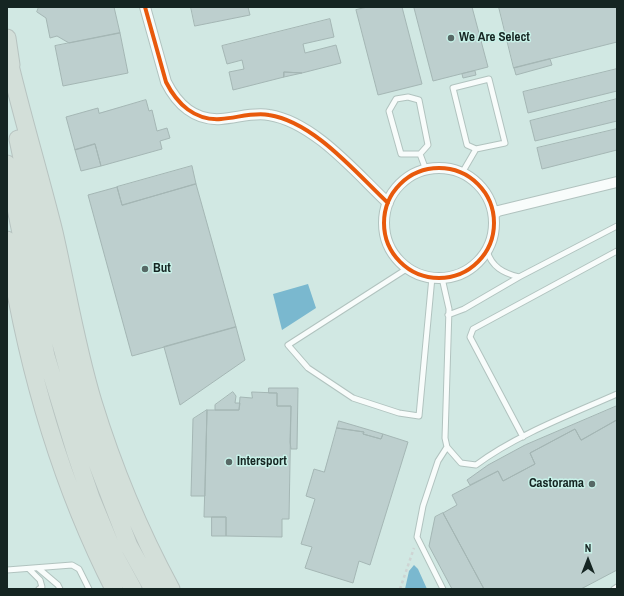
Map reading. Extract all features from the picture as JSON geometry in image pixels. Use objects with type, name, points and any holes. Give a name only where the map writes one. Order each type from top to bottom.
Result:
[{"type":"highway","points":[[7,38],[10,84],[21,113],[41,181],[79,350],[95,409],[107,446],[149,548],[171,589]]},
{"type":"highway","points":[[7,53],[10,84],[60,340],[92,450],[130,546],[152,589]]},
{"type":"highway","points":[[7,164],[46,356],[91,498],[115,556],[133,589]]},
{"type":"highway","points":[[7,240],[30,360],[46,413],[68,480],[98,558],[114,589]]},
{"type":"street","points":[[145,7],[166,82],[174,96],[191,113],[206,118],[219,119],[251,114],[268,114],[295,123],[327,146],[388,203]]},
{"type":"street","points":[[450,169],[462,173],[473,180],[483,190],[490,201],[494,214],[494,233],[487,251],[475,265],[460,274],[437,278],[419,274],[408,268],[397,258],[385,233],[385,218],[388,203],[397,188],[410,177],[426,170],[450,169]]},
{"type":"street","points":[[494,214],[498,211],[617,182]]},
{"type":"lane","points":[[462,173],[476,149],[505,143],[489,79],[453,88],[467,145],[476,149]]},
{"type":"lane","points":[[408,97],[419,100],[428,145],[420,154],[401,154],[390,111],[396,99],[408,97]]},
{"type":"lane","points":[[420,154],[426,170]]},
{"type":"lane","points":[[448,315],[464,309],[519,277],[617,226]]},
{"type":"lane","points":[[487,251],[492,263],[503,273],[519,277]]},
{"type":"lane","points":[[523,437],[470,337],[473,329],[617,251]]},
{"type":"lane","points":[[408,268],[288,345],[308,368],[353,398],[399,413],[419,416],[437,278]]},
{"type":"lane","points":[[437,278],[448,315],[446,446],[461,463],[476,464],[489,455],[523,437],[617,394]]},
{"type":"lane","points":[[443,589],[417,537],[424,506],[438,461],[446,446]]},
{"type":"lane","points":[[7,570],[72,566],[79,569],[90,589]]},
{"type":"lane","points":[[38,568],[58,585],[60,589]]},
{"type":"lane","points":[[29,569],[40,580],[42,587],[39,589]]},
{"type":"path","points":[[400,589],[417,537]]},
{"type":"water","points":[[308,284],[316,308],[282,330],[273,294]]},
{"type":"water","points":[[414,565],[418,569],[427,589],[405,589],[409,571]]},
{"type":"building","points":[[39,7],[114,7],[120,33],[69,43],[57,36],[50,38],[46,18],[37,12]]},
{"type":"building","points":[[191,7],[248,7],[250,15],[195,26]]},
{"type":"building","points":[[368,7],[402,7],[422,84],[378,95],[356,10]]},
{"type":"building","name":"We Are Select","points":[[472,7],[488,67],[433,81],[414,8]]},
{"type":"building","points":[[499,7],[617,7],[617,42],[514,68]]},
{"type":"building","points":[[330,19],[334,37],[303,44],[305,53],[336,45],[341,63],[302,73],[284,72],[284,77],[233,90],[229,72],[244,69],[242,60],[227,64],[222,46]]},
{"type":"building","points":[[120,33],[128,73],[63,86],[55,46]]},
{"type":"building","points":[[550,59],[552,65],[516,75],[514,68]]},
{"type":"building","points":[[617,69],[617,91],[528,113],[523,92]]},
{"type":"building","points":[[475,71],[476,75],[463,78],[462,74]]},
{"type":"building","points":[[284,72],[302,73],[284,77]]},
{"type":"building","points":[[617,99],[617,121],[535,141],[530,121]]},
{"type":"building","points":[[146,100],[149,111],[152,110],[157,131],[167,128],[170,138],[160,141],[162,149],[101,166],[95,144],[75,150],[66,117],[98,108],[99,113]]},
{"type":"building","points":[[617,129],[617,150],[542,169],[537,148]]},
{"type":"building","points":[[95,144],[101,166],[81,171],[75,150]]},
{"type":"building","points":[[192,166],[196,184],[122,205],[117,187]]},
{"type":"building","points":[[196,184],[236,327],[132,356],[88,195],[117,187],[122,205]]},
{"type":"building","points":[[236,327],[245,360],[180,405],[164,347]]},
{"type":"building","points":[[269,388],[298,388],[297,449],[291,449],[290,442],[291,406],[277,406],[277,393],[269,393]]},
{"type":"building","points":[[233,392],[236,396],[235,403],[240,403],[239,410],[215,410],[215,405]]},
{"type":"building","points":[[252,392],[277,393],[277,406],[291,406],[289,519],[282,519],[282,537],[226,536],[226,517],[204,517],[207,410],[239,410],[240,397],[252,398]]},
{"type":"building","points":[[617,406],[617,420],[581,440],[575,429],[530,453],[535,464],[503,481],[498,471],[470,485],[467,480],[488,465],[525,445]]},
{"type":"building","points":[[207,410],[205,496],[191,496],[193,419]]},
{"type":"building","points":[[617,420],[617,570],[581,589],[484,589],[443,513],[457,505],[452,495],[498,471],[503,481],[535,464],[530,453],[575,429],[581,440]]},
{"type":"building","points":[[339,421],[383,434],[381,439],[363,434],[364,432],[337,428]]},
{"type":"building","points":[[337,428],[364,432],[363,434],[381,439],[383,434],[408,442],[370,565],[359,561],[353,583],[305,568],[312,547],[301,544],[315,499],[306,496],[314,469],[324,472]]},
{"type":"building","points":[[443,513],[484,589],[452,589],[429,546],[435,517]]},
{"type":"building","points":[[212,517],[226,517],[226,536],[212,536]]},
{"type":"cycle path","points":[[145,7],[166,82],[170,90],[188,110],[195,114],[212,119],[263,114],[286,120],[302,127],[333,150],[388,203]]},
{"type":"cycle path","points":[[439,168],[450,169],[460,173],[478,184],[489,202],[493,212],[494,223],[493,234],[489,244],[478,262],[460,273],[450,277],[439,278],[428,277],[418,273],[400,262],[389,244],[385,234],[384,223],[385,212],[389,202],[400,184],[418,173],[428,169],[439,168]]},
{"type":"place","name":"We Are Select","points":[[451,38]]},
{"type":"place","name":"But","points":[[145,269]]},
{"type":"place","name":"Intersport","points":[[229,462]]},
{"type":"place","name":"Castorama","points":[[592,484]]}]
